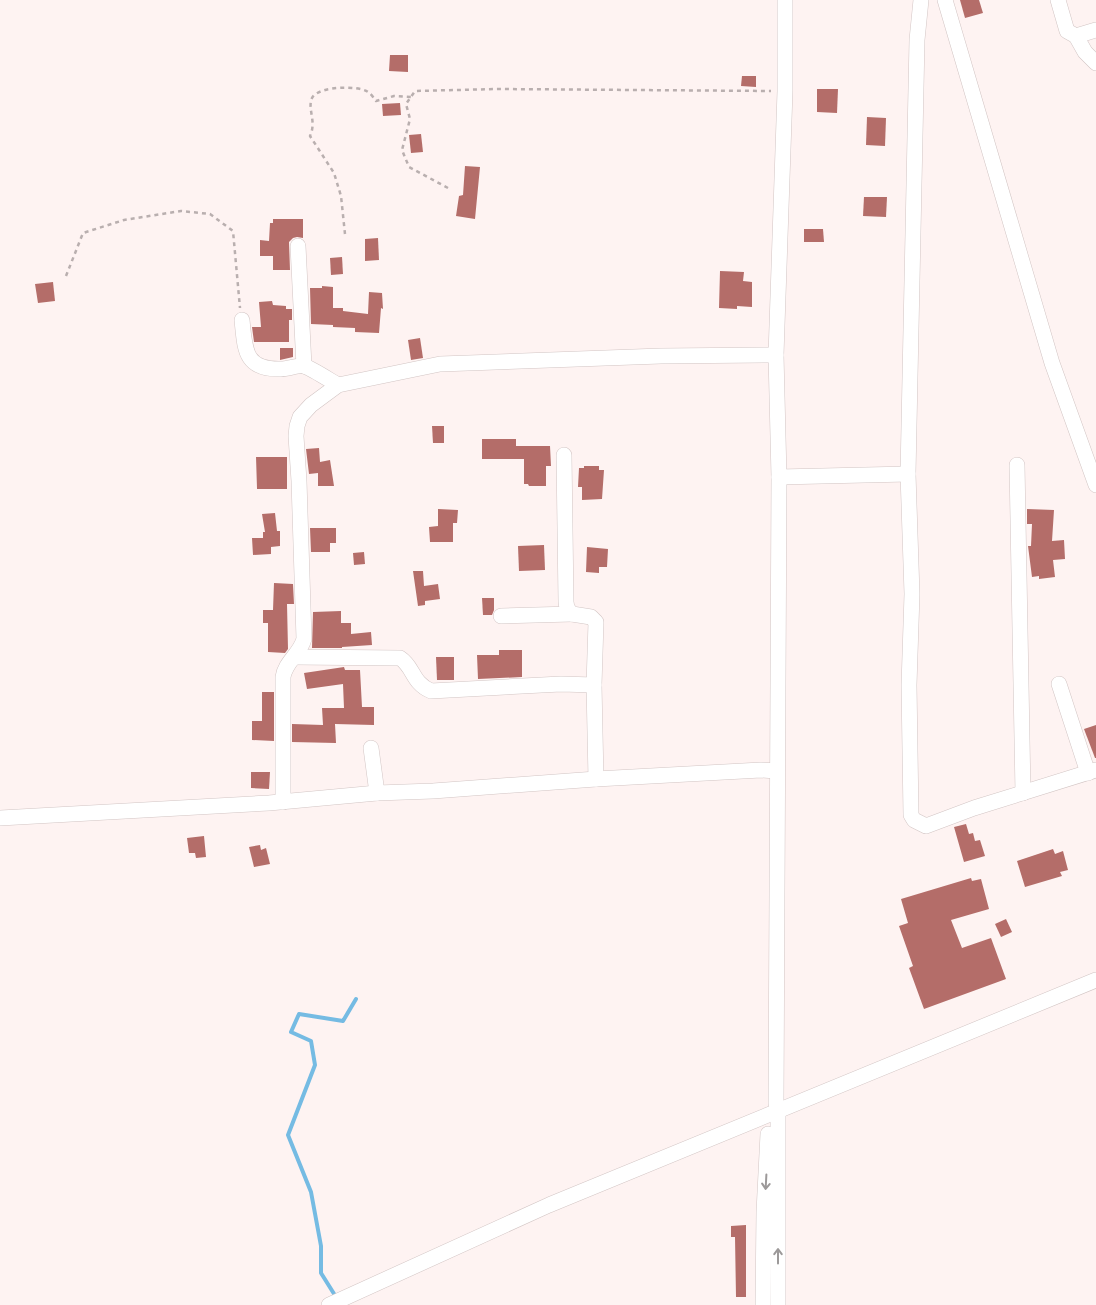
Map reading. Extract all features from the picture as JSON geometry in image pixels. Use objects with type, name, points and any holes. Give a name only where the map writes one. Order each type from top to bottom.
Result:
[{"type":"street","points":[[778,1305],[774,1110],[779,476],[776,355],[785,91],[785,0]]},
{"type":"street","points":[[921,0],[917,40],[908,474],[912,594],[909,685],[911,815],[920,824],[926,826],[974,808],[1092,771],[1060,684]]},
{"type":"street","points":[[945,0],[1052,363],[1096,485]]},
{"type":"street","points":[[1058,0],[1067,31],[1076,36],[1085,52],[1096,63]]},
{"type":"street","points":[[1076,36],[1096,30]]},
{"type":"street","points":[[298,246],[304,366]]},
{"type":"street","points":[[242,320],[245,348],[254,364],[261,367],[280,369],[304,366],[338,385]]},
{"type":"street","points":[[283,802],[283,677],[287,665],[300,650],[304,639],[300,481],[296,436],[300,417],[310,405],[338,385],[440,364],[661,356],[776,355]]},
{"type":"street","points":[[564,455],[566,602],[567,608],[572,614]]},
{"type":"street","points":[[1017,465],[1023,793]]},
{"type":"street","points":[[779,476],[908,474]]},
{"type":"street","points":[[500,616],[572,614],[591,617],[596,622],[594,685],[596,779]]},
{"type":"street","points":[[294,657],[400,658],[405,662],[417,681],[424,688],[431,691],[560,684],[594,685]]},
{"type":"street","points":[[371,748],[376,793]]},
{"type":"street","points":[[0,818],[283,802],[376,793],[433,791],[596,779],[760,770],[776,771]]},
{"type":"street","points":[[329,1305],[549,1205],[774,1110],[1096,980]]},
{"type":"street","points":[[763,1305],[764,1212],[774,1110]]},
{"type":"path","points":[[345,234],[341,196],[334,173],[310,136],[313,130],[313,116],[310,106],[313,96],[321,90],[350,87],[367,91],[376,101],[394,96],[411,97]]},
{"type":"path","points":[[448,188],[409,167],[402,150],[410,119],[406,104],[416,91],[489,89],[785,91]]},
{"type":"path","points":[[66,276],[83,233],[124,220],[181,212],[210,214],[233,231],[242,320]]},
{"type":"building","points":[[960,0],[979,0],[983,13],[965,18]]},
{"type":"building","points":[[390,55],[408,55],[408,72],[389,71]]},
{"type":"building","points":[[742,76],[756,76],[756,87],[741,86]]},
{"type":"building","points":[[817,89],[838,89],[837,113],[817,112]]},
{"type":"building","points":[[400,103],[401,115],[383,116],[382,104]]},
{"type":"building","points":[[867,117],[886,118],[885,146],[866,145]]},
{"type":"building","points":[[421,134],[423,152],[411,153],[409,135]]},
{"type":"building","points":[[465,166],[480,167],[475,219],[456,216],[459,196],[463,195]]},
{"type":"building","points":[[864,197],[887,197],[886,217],[863,216]]},
{"type":"building","points":[[273,219],[303,219],[303,238],[293,238],[289,242],[290,270],[273,270],[273,256],[260,256],[260,240],[269,241],[270,223],[273,223]]},
{"type":"building","points":[[804,229],[823,229],[824,242],[804,242]]},
{"type":"building","points":[[378,238],[379,260],[365,261],[365,239]]},
{"type":"building","points":[[342,257],[343,274],[331,275],[330,258]]},
{"type":"building","points":[[720,271],[744,272],[743,281],[752,282],[752,307],[737,306],[737,309],[719,308]]},
{"type":"building","points":[[53,282],[55,301],[38,303],[35,284]]},
{"type":"building","points":[[322,286],[333,287],[333,308],[343,308],[343,311],[368,314],[369,292],[382,293],[383,309],[381,308],[379,333],[355,332],[355,328],[311,324],[310,288],[322,288]]},
{"type":"building","points":[[272,301],[273,305],[286,306],[286,309],[292,309],[292,320],[289,320],[289,342],[254,342],[252,327],[261,327],[259,302]]},
{"type":"building","points":[[420,338],[423,358],[411,360],[408,340]]},
{"type":"building","points":[[280,348],[293,348],[293,357],[280,360]]},
{"type":"building","points":[[432,426],[444,426],[444,443],[433,443]]},
{"type":"building","points":[[482,439],[516,439],[516,446],[550,446],[551,466],[546,466],[546,486],[529,486],[524,484],[524,459],[482,459]]},
{"type":"building","points":[[319,448],[320,462],[330,460],[334,486],[318,486],[318,473],[309,474],[306,449]]},
{"type":"building","points":[[256,457],[287,457],[287,489],[257,489]]},
{"type":"building","points":[[584,466],[599,466],[599,470],[604,470],[602,499],[582,500],[582,487],[578,487],[579,468],[584,468]]},
{"type":"building","points":[[438,509],[458,510],[457,523],[453,523],[453,542],[430,542],[429,527],[438,526]]},
{"type":"building","points":[[1027,509],[1054,510],[1052,541],[1064,540],[1065,559],[1053,560],[1055,577],[1039,579],[1039,576],[1032,577],[1028,546],[1031,546],[1032,524],[1027,524]]},
{"type":"building","points":[[275,513],[277,531],[280,531],[280,546],[271,547],[271,554],[253,555],[252,538],[263,538],[263,532],[265,532],[262,514]]},
{"type":"building","points":[[310,528],[336,528],[336,543],[330,543],[330,552],[311,552]]},
{"type":"building","points":[[544,545],[545,570],[519,571],[518,546]]},
{"type":"building","points":[[587,547],[608,549],[607,567],[599,567],[599,573],[586,572]]},
{"type":"building","points":[[364,552],[365,564],[354,565],[353,553]]},
{"type":"building","points":[[413,571],[423,571],[424,586],[438,584],[440,599],[425,601],[425,605],[418,606]]},
{"type":"building","points":[[274,583],[293,584],[294,604],[287,604],[288,649],[285,653],[268,652],[268,623],[263,623],[263,610],[273,610]]},
{"type":"building","points":[[482,598],[494,598],[492,615],[483,615]]},
{"type":"building","points":[[341,611],[341,623],[351,623],[351,634],[371,632],[372,645],[312,648],[313,612]]},
{"type":"building","points":[[499,650],[522,650],[522,677],[478,679],[477,655],[499,655]]},
{"type":"building","points":[[436,657],[454,657],[454,680],[437,680]]},
{"type":"building","points":[[344,667],[345,670],[360,670],[362,707],[374,707],[374,725],[335,724],[336,743],[292,742],[292,724],[323,725],[322,708],[344,708],[343,684],[307,689],[304,673]]},
{"type":"building","points":[[262,692],[274,692],[274,741],[252,740],[252,721],[262,721]]},
{"type":"building","points":[[1096,725],[1096,758],[1095,758],[1084,729]]},
{"type":"building","points":[[251,772],[270,772],[269,789],[251,788]]},
{"type":"building","points":[[966,824],[969,834],[973,833],[975,841],[980,840],[985,856],[964,862],[954,827]]},
{"type":"building","points":[[204,836],[206,857],[196,858],[195,853],[189,853],[187,838]]},
{"type":"building","points":[[260,845],[261,850],[266,848],[270,864],[254,867],[249,847]]},
{"type":"building","points":[[1053,849],[1055,854],[1063,851],[1068,870],[1060,872],[1062,876],[1025,887],[1017,861]]},
{"type":"building","points":[[971,878],[972,881],[981,879],[989,909],[951,920],[962,948],[991,938],[1006,979],[924,1009],[909,968],[913,966],[899,926],[908,923],[901,899]]},
{"type":"building","points":[[1006,919],[1012,932],[1001,937],[995,924]]},
{"type":"building","points":[[746,1225],[746,1297],[736,1297],[735,1237],[731,1237],[731,1226]]},
{"type":"waterway","points":[[336,1297],[321,1273],[321,1246],[311,1192],[288,1135],[315,1065],[311,1041],[291,1032],[299,1014],[343,1021],[356,999]]}]
